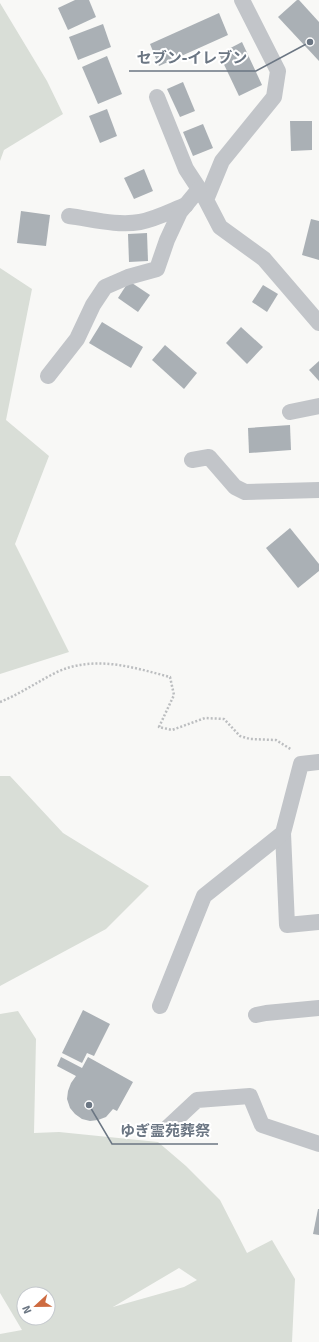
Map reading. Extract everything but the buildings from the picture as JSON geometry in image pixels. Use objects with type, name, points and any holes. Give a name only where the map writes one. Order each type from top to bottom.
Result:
[{"type":"street","points":[[69,216],[116,222],[140,222],[157,217],[186,205],[203,194],[222,161],[274,97],[278,71],[242,0]]},
{"type":"street","points":[[157,97],[186,169],[203,194],[220,227],[264,259],[319,323]]},
{"type":"street","points":[[48,376],[78,339],[93,305],[105,287],[128,277],[157,269],[167,240],[180,212],[186,205]]},
{"type":"street","points":[[290,412],[319,406]]},
{"type":"street","points":[[192,460],[209,457],[235,487],[245,492],[319,490]]},
{"type":"street","points":[[319,762],[301,764],[282,832],[287,925],[319,922]]},
{"type":"street","points":[[160,1006],[204,896],[282,832]]},
{"type":"street","points":[[256,1015],[319,1008]]},
{"type":"street","points":[[167,1128],[197,1100],[250,1096],[262,1125],[319,1144]]},
{"type":"path","points":[[0,702],[58,672],[77,665],[93,663],[125,666],[170,677],[174,695],[159,727],[172,730],[205,718],[224,719],[240,736],[250,739],[276,740],[292,749],[301,764]]},
{"type":"shaded area","points":[[0,3],[47,81],[63,114],[4,150],[0,161]]},
{"type":"shaded area","points":[[0,268],[32,289],[6,420],[49,456],[15,544],[69,652],[0,674]]},
{"type":"shaded area","points":[[0,776],[10,776],[63,833],[149,886],[106,929],[0,986]]},
{"type":"shaded area","points":[[18,1011],[36,1039],[34,1133],[59,1132],[158,1142],[186,1166],[220,1200],[247,1253],[272,1240],[295,1279],[292,1342],[0,1342],[0,1334],[22,1330],[20,1326],[56,1326],[56,1286],[16,1286],[16,1320],[0,1293],[0,1014]],"holes":[[[179,1268],[197,1280],[184,1287],[113,1307]]]},
{"type":"place","name":"セブン-イレブン","points":[[310,42]]},
{"type":"place","name":"ゆぎ霊苑葬祭","points":[[89,1105]]}]
